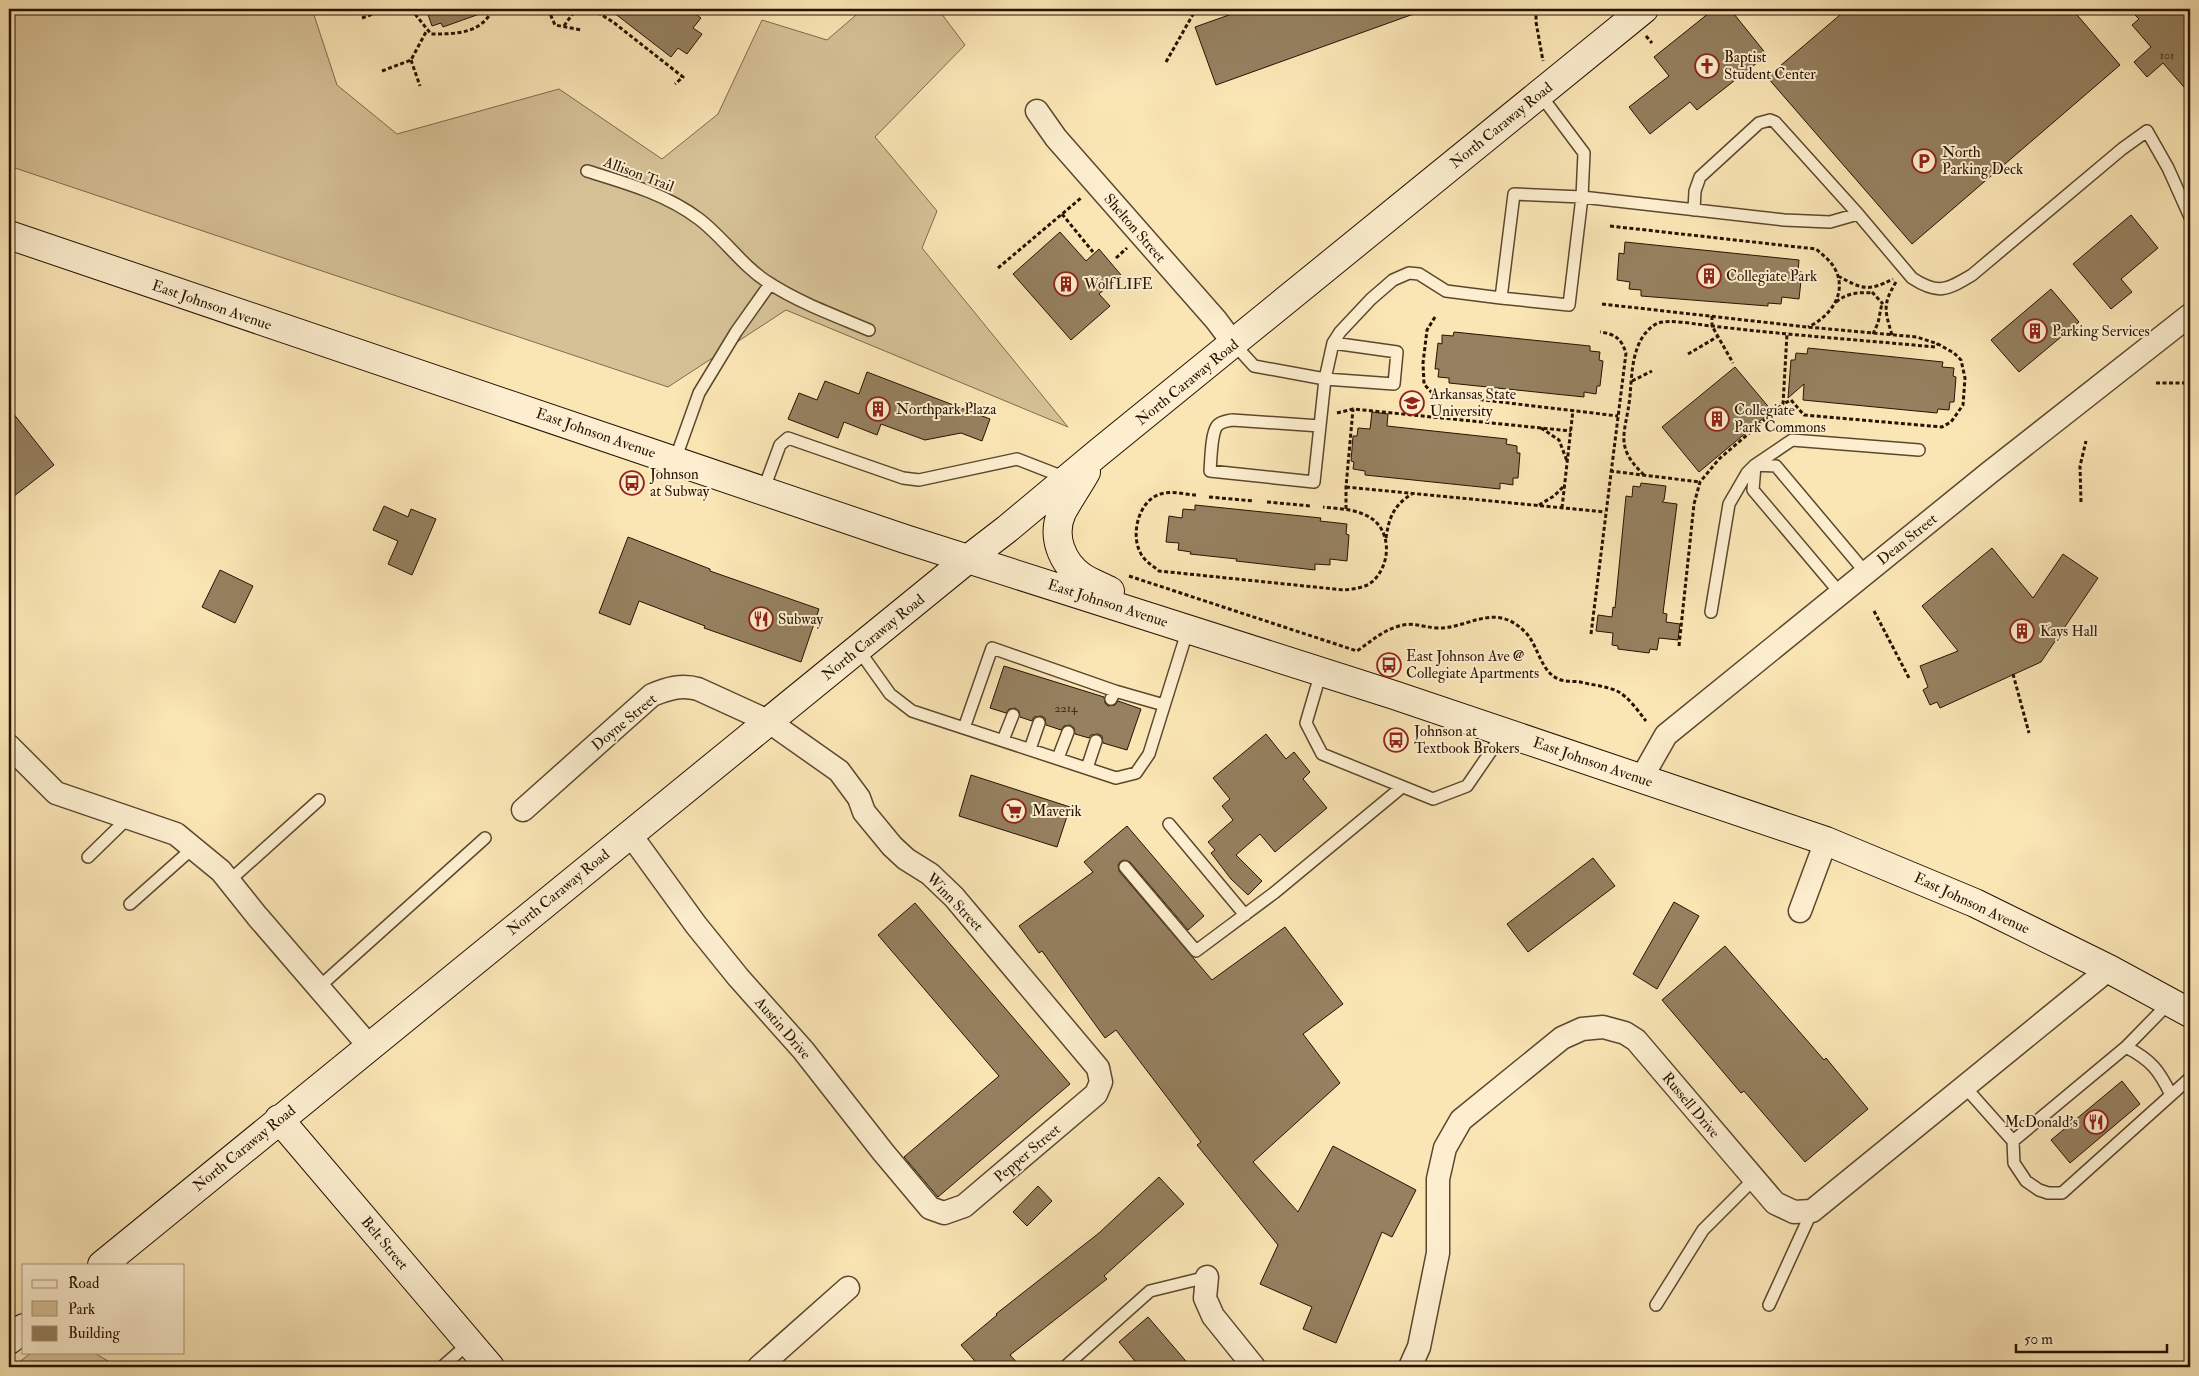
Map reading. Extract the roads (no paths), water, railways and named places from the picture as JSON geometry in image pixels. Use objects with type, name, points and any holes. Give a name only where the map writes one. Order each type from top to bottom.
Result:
[{"type":"main road","name":"North Caraway Road","points":[[103,1264],[768,721],[1234,344],[1542,81],[1644,9]]},
{"type":"main road","name":"East Johnson Avenue","points":[[9,236],[763,491],[1504,732],[1826,841],[1975,902],[2109,969],[2180,1008]]},
{"type":"main road","points":[[1098,453],[1062,513],[1058,527],[1058,536],[1059,546],[1065,559],[1071,568],[1083,577],[1188,629]]},
{"type":"main road","name":"Belt Street","points":[[279,1119],[490,1367]]},
{"type":"main road","points":[[9,1340],[22,1330]]},
{"type":"street","name":"Shelton Street","points":[[1036,112],[1056,138],[1216,320],[1234,344]]},
{"type":"street","name":"Dean Street","points":[[1641,779],[1666,735],[1989,473],[2190,315]]},
{"type":"street","name":"Doyne Street","points":[[523,810],[652,695],[671,687],[698,689],[768,721]]},
{"type":"street","name":"Winn Street","points":[[768,721],[839,771],[859,798],[864,812],[892,846],[930,874],[954,897],[1098,1068],[1101,1082]]},
{"type":"street","points":[[9,746],[56,793],[176,834],[221,871],[370,1046]]},
{"type":"street","name":"Austin Drive","points":[[630,834],[696,925],[738,977],[803,1050],[883,1152],[930,1208],[944,1213]]},
{"type":"street","points":[[1800,911],[1826,841]]},
{"type":"street","points":[[1812,1211],[2109,969]]},
{"type":"street","name":"Russell Drive","points":[[1410,1367],[1419,1347],[1438,1253],[1438,1179],[1445,1148],[1461,1120],[1562,1038],[1582,1028],[1603,1027],[1625,1033],[1636,1040],[1780,1207],[1794,1212],[1812,1211]]},
{"type":"street","name":"Pepper Street","points":[[944,1213],[964,1206],[972,1200],[1096,1094],[1101,1082]]},
{"type":"street","points":[[1207,1277],[1205,1298],[1213,1316],[1254,1367]]},
{"type":"street","points":[[760,1367],[848,1288]]},
{"type":"lane","points":[[1320,426],[1232,420],[1218,424],[1214,433],[1210,471],[1314,482],[1320,426],[1325,379],[1333,343],[1340,332],[1371,299],[1402,274],[1419,274],[1446,291],[1569,305],[1582,197],[1584,153],[1542,81]]},
{"type":"lane","points":[[1694,210],[1700,177],[1755,126],[1764,120],[1770,120],[1775,122],[1858,214],[1912,278],[1923,286],[1937,290],[1951,288],[1972,275],[2122,149],[2147,131],[2168,168],[2190,217]]},
{"type":"lane","name":"Allison Trail","points":[[587,171],[639,187],[662,197],[698,219],[724,241],[752,271],[770,284],[869,330]]},
{"type":"lane","points":[[1501,298],[1514,194],[1582,197],[1814,222],[1830,222],[1858,214]]},
{"type":"lane","points":[[675,460],[699,394],[736,332],[770,284]]},
{"type":"lane","points":[[1234,344],[1254,366],[1325,379],[1394,384],[1398,352],[1333,343]]},
{"type":"lane","points":[[763,491],[780,445],[788,438],[903,478],[919,480],[1017,459],[1067,479]]},
{"type":"lane","points":[[1711,612],[1729,504],[1747,473],[1755,466],[1792,440],[1919,450]]},
{"type":"lane","points":[[1755,466],[1776,466],[1866,573]]},
{"type":"lane","points":[[1755,466],[1753,490],[1840,593]]},
{"type":"lane","points":[[858,649],[890,694],[912,711],[1116,778],[1136,773],[1149,754],[1188,629]]},
{"type":"lane","points":[[964,728],[992,648],[1028,661],[1054,676],[1113,695],[1164,705]]},
{"type":"lane","points":[[1024,672],[1028,661]]},
{"type":"lane","points":[[1321,672],[1306,723],[1322,754],[1433,799],[1467,786],[1504,732]]},
{"type":"lane","points":[[1004,740],[1013,715]]},
{"type":"lane","points":[[1030,749],[1040,723]]},
{"type":"lane","points":[[1058,758],[1068,732]]},
{"type":"lane","points":[[1087,768],[1096,741]]},
{"type":"lane","points":[[1125,866],[1196,952],[1274,893],[1402,787]]},
{"type":"lane","points":[[228,881],[319,800]]},
{"type":"lane","points":[[88,857],[129,817]]},
{"type":"lane","points":[[1170,824],[1245,915]]},
{"type":"lane","points":[[318,987],[485,838]]},
{"type":"lane","points":[[130,904],[193,848]]},
{"type":"lane","points":[[2013,1141],[2126,1048],[2180,1008]]},
{"type":"lane","points":[[2126,1048],[2145,1057],[2160,1074],[2171,1095]]},
{"type":"lane","points":[[1965,1087],[2013,1141],[2014,1163],[2026,1181],[2039,1190],[2048,1193],[2062,1193],[2190,1078]]},
{"type":"lane","points":[[1656,1305],[1703,1230],[1754,1179]]},
{"type":"lane","points":[[1769,1305],[1812,1211]]},
{"type":"lane","points":[[1069,1367],[1067,1365],[1150,1291],[1207,1277]]},
{"type":"lane","points":[[442,1367],[469,1343]]},
{"type":"place","name":"Baptist Student Center","points":[[1707,66]]},
{"type":"place","name":"North Parking Deck","points":[[1924,161]]},
{"type":"place","name":"Collegiate Park","points":[[1709,276]]},
{"type":"place","name":"WolfLIFE","points":[[1066,284]]},
{"type":"place","name":"Parking Services","points":[[2035,331]]},
{"type":"place","name":"Arkansas State University","points":[[1412,403]]},
{"type":"place","name":"Northpark Plaza","points":[[878,409]]},
{"type":"place","name":"Collegiate Park Commons","points":[[1717,419]]},
{"type":"place","name":"Johnson at Subway","points":[[632,483]]},
{"type":"place","name":"Subway","points":[[761,619]]},
{"type":"place","name":"Kays Hall","points":[[2022,631]]},
{"type":"place","name":"East Johnson Ave @ Collegiate Apartments","points":[[1389,665]]},
{"type":"place","name":"Johnson at Textbook Brokers","points":[[1396,740]]},
{"type":"place","name":"Maverik","points":[[1014,811]]},
{"type":"place","name":"McDonald's","points":[[2096,1122]]}]
